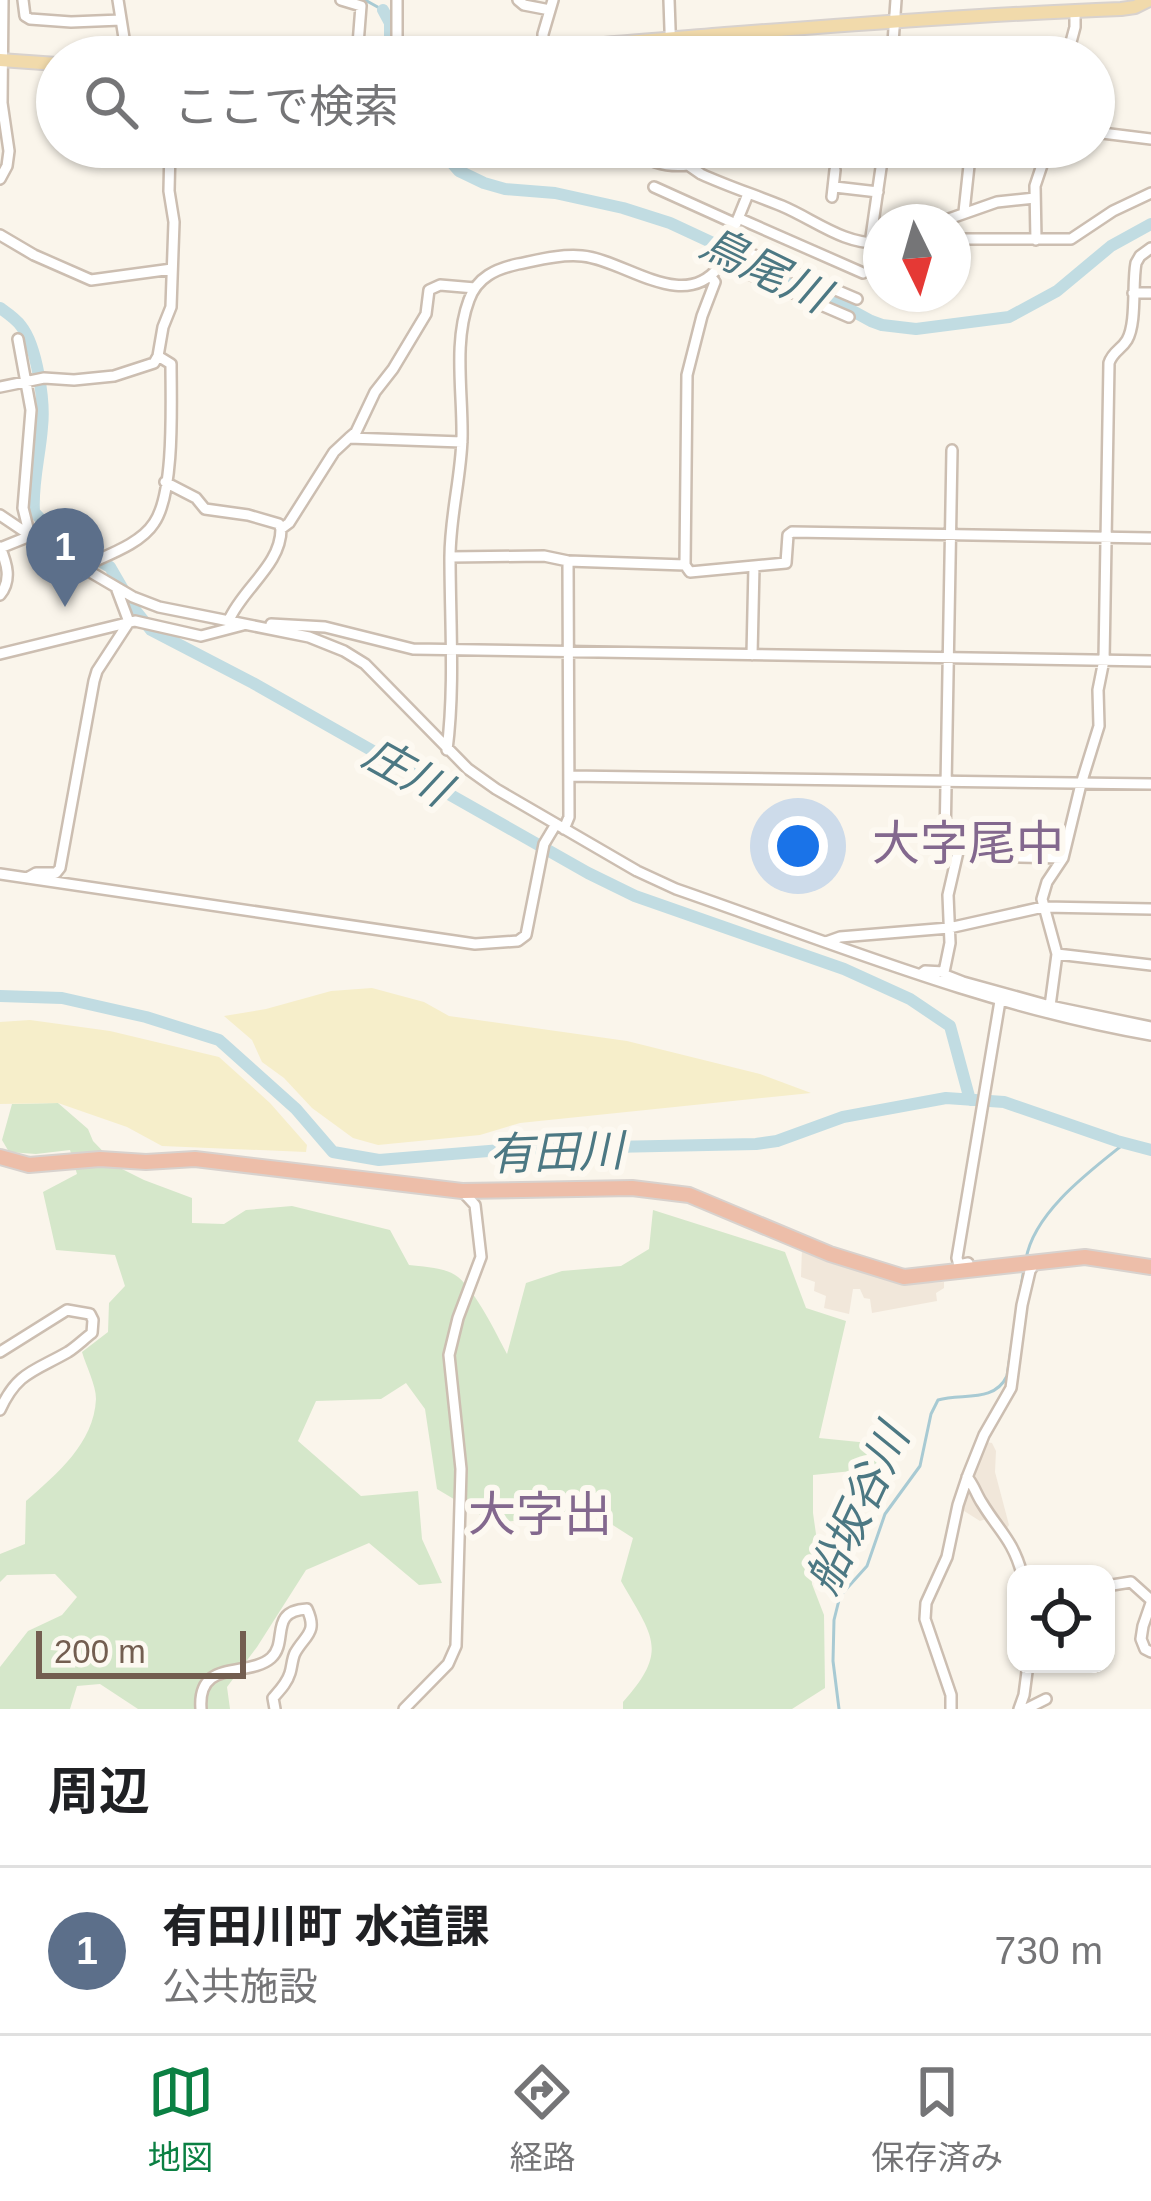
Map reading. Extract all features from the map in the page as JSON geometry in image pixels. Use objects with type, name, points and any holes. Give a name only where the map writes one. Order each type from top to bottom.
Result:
[{"type":"highway","points":[[0,1157],[28,1165],[196,1159],[462,1191],[567,1187],[665,1191],[689,1195],[830,1254],[904,1277],[1085,1257],[1151,1267]]},
{"type":"main road","points":[[708,36],[1149,3]]},
{"type":"main road","points":[[2,60],[36,62]]},
{"type":"street","points":[[0,179],[10,151],[2,103],[4,0]]},
{"type":"street","points":[[23,0],[25,16],[30,19],[121,20]]},
{"type":"street","points":[[118,0],[124,36]]},
{"type":"street","points":[[341,0],[361,6],[359,36]]},
{"type":"street","points":[[397,0],[397,36]]},
{"type":"street","points":[[518,0],[524,5],[551,5],[543,36]]},
{"type":"street","points":[[669,0],[670,36]]},
{"type":"street","points":[[895,36],[896,0]]},
{"type":"street","points":[[1073,36],[1075,11]]},
{"type":"street","points":[[1115,135],[1151,139]]},
{"type":"street","points":[[0,387],[28,380],[115,376],[154,363],[171,307],[174,222],[170,168]]},
{"type":"street","points":[[692,168],[813,223],[863,240]]},
{"type":"street","points":[[877,204],[881,168]]},
{"type":"street","points":[[965,204],[968,168]]},
{"type":"street","points":[[1036,240],[1040,168]]},
{"type":"street","points":[[836,170],[834,192],[878,192]]},
{"type":"street","points":[[654,187],[860,272],[863,262]]},
{"type":"street","points":[[971,239],[1076,237],[1113,211],[1151,193]]},
{"type":"street","points":[[446,750],[452,506],[462,442],[461,355],[467,304],[475,288],[503,268],[575,256],[608,261],[676,286],[693,285],[711,277],[722,260],[748,194]]},
{"type":"street","points":[[971,210],[1035,198]]},
{"type":"street","points":[[790,270],[813,223]]},
{"type":"street","points":[[0,235],[91,280],[172,269]]},
{"type":"street","points":[[728,243],[857,299]]},
{"type":"street","points":[[1050,1006],[1057,954],[1042,898],[1063,858],[1099,726],[1109,363],[1130,334],[1136,262],[1151,248]]},
{"type":"street","points":[[722,260],[849,317]]},
{"type":"street","points":[[711,277],[715,282],[687,375],[685,565],[690,572],[786,563],[792,532],[1151,538]]},
{"type":"street","points":[[281,529],[334,452],[356,432],[375,392],[426,314],[429,290],[440,285],[475,288]]},
{"type":"street","points":[[1133,293],[1151,293]]},
{"type":"street","points":[[18,338],[32,428],[23,508],[30,536]]},
{"type":"street","points":[[82,567],[144,534],[161,508],[171,430],[171,364],[158,356]]},
{"type":"street","points":[[349,438],[462,442]]},
{"type":"street","points":[[952,450],[945,842],[992,841],[1020,857],[1063,858]]},
{"type":"street","points":[[165,482],[196,498],[205,509],[248,514],[279,524],[281,542],[273,559],[229,620]]},
{"type":"street","points":[[0,515],[117,590],[159,607],[248,624],[344,651],[365,664],[467,770],[637,871],[676,889],[1000,1004],[1151,1031]]},
{"type":"street","points":[[0,596],[8,575],[0,548],[30,536]]},
{"type":"street","points":[[450,556],[685,565]]},
{"type":"street","points":[[0,874],[476,944],[518,941],[526,934],[544,844],[569,817],[568,561]]},
{"type":"street","points":[[752,655],[754,566]]},
{"type":"street","points":[[117,590],[129,622]]},
{"type":"street","points":[[0,654],[129,622],[147,622],[202,636],[248,624],[326,627],[413,649],[1151,661]]},
{"type":"street","points":[[27,878],[56,873],[60,868],[94,681],[129,622]]},
{"type":"street","points":[[320,642],[315,631],[326,627]]},
{"type":"street","points":[[569,776],[1151,784]]},
{"type":"street","points":[[960,843],[948,896],[950,943],[945,975],[1151,1031]]},
{"type":"street","points":[[826,942],[949,928],[1043,907],[1151,909]]},
{"type":"street","points":[[1057,954],[1151,965]]},
{"type":"street","points":[[921,974],[944,971]]},
{"type":"street","points":[[1000,1004],[958,1258],[958,1264],[994,1261],[1000,1266]]},
{"type":"street","points":[[1050,1006],[1076,1021]]},
{"type":"street","points":[[404,1709],[448,1664],[456,1646],[461,1469],[449,1355],[481,1257],[476,1205],[462,1191]]},
{"type":"street","points":[[951,1709],[951,1695],[925,1619],[926,1603],[953,1536],[967,1477],[1011,1388],[1022,1305],[1036,1261]]},
{"type":"street","points":[[0,1352],[67,1310],[90,1314],[93,1320],[92,1333],[70,1352],[16,1381],[0,1410]]},
{"type":"street","points":[[967,1477],[1009,1538],[1019,1565]]},
{"type":"street","points":[[1115,1585],[1131,1582],[1151,1601],[1142,1640],[1151,1652]]},
{"type":"street","points":[[201,1709],[200,1697],[207,1684],[224,1671],[270,1659],[284,1620],[293,1610],[307,1609],[311,1615],[307,1642],[296,1650],[288,1680],[273,1698],[275,1709]]},
{"type":"street","points":[[1027,1673],[1023,1709],[1046,1699]]},
{"type":"shaded area","points":[[802,1248],[910,1284],[944,1282],[944,1288],[936,1293],[937,1301],[872,1313],[870,1299],[853,1289],[849,1314],[824,1308],[826,1296],[814,1291],[815,1282],[801,1277]]},
{"type":"shaded area","points":[[986,1442],[996,1451],[995,1472],[1007,1528],[995,1516],[980,1521],[961,1509]]},
{"type":"green space","points":[[58,1103],[88,1129],[118,1167],[192,1198],[192,1223],[224,1224],[246,1210],[292,1206],[390,1230],[409,1265],[447,1271],[465,1284],[507,1354],[526,1283],[562,1271],[621,1266],[649,1249],[653,1210],[785,1252],[806,1308],[846,1321],[819,1438],[889,1445],[891,1467],[813,1475],[818,1548],[811,1567],[824,1615],[825,1688],[792,1709],[623,1709],[651,1655],[648,1630],[621,1581],[633,1538],[594,1513],[494,1523],[437,1489],[425,1409],[406,1383],[381,1399],[316,1401],[298,1441],[361,1496],[418,1491],[422,1539],[442,1583],[419,1585],[369,1543],[306,1570],[227,1687],[230,1709],[138,1709],[100,1684],[77,1686],[70,1709],[0,1709],[0,1667],[28,1631],[62,1615],[77,1597],[55,1574],[7,1575],[0,1582],[0,1554],[25,1544],[26,1501],[72,1456],[89,1430],[96,1394],[82,1352],[108,1332],[109,1303],[125,1286],[115,1255],[56,1250],[43,1192],[77,1174],[70,1150],[9,1152],[2,1140],[12,1104]]},
{"type":"sand","points":[[372,988],[424,1002],[449,1016],[627,1041],[760,1074],[811,1093],[520,1123],[480,1135],[378,1145],[353,1138],[312,1108],[262,1062],[252,1040],[224,1016],[331,991]]},
{"type":"sand","points":[[30,1020],[110,1031],[219,1057],[270,1103],[307,1145],[306,1152],[162,1146],[127,1127],[58,1103],[0,1104],[0,1022]]},
{"type":"waterway","name":"鳥尾川","points":[[365,0],[383,10]]},
{"type":"waterway","name":"鳥尾川","points":[[383,10],[390,36]]},
{"type":"waterway","name":"鳥尾川","points":[[456,168],[505,189],[555,193],[670,223],[871,321],[916,329],[1009,317],[1057,291],[1111,246],[1151,224]]},
{"type":"waterway","name":"庄川","points":[[0,308],[27,335],[39,375],[43,416],[34,512],[56,536],[110,567],[151,630],[635,896],[844,969],[910,999],[950,1026],[970,1100]]},
{"type":"waterway","name":"有田川","points":[[0,996],[62,998],[219,1040],[296,1109],[333,1152],[379,1160],[514,1149],[756,1144],[843,1117],[946,1098],[1004,1102],[1151,1150]]},
{"type":"waterway","name":"船坂谷川","points":[[1026,1259],[1052,1209],[1125,1143]]},
{"type":"waterway","name":"船坂谷川","points":[[1019,1300],[1024,1268]]},
{"type":"waterway","name":"船坂谷川","points":[[839,1709],[833,1661],[840,1596],[867,1566],[885,1514],[920,1466],[938,1400],[986,1394],[1007,1376],[1017,1310]]},
{"type":"place","name":"有田川町 水道課","points":[[65,607]]},
{"type":"district","name":"大字尾中","points":[[968,843]]},
{"type":"district","name":"大字出","points":[[540,1514]]}]
